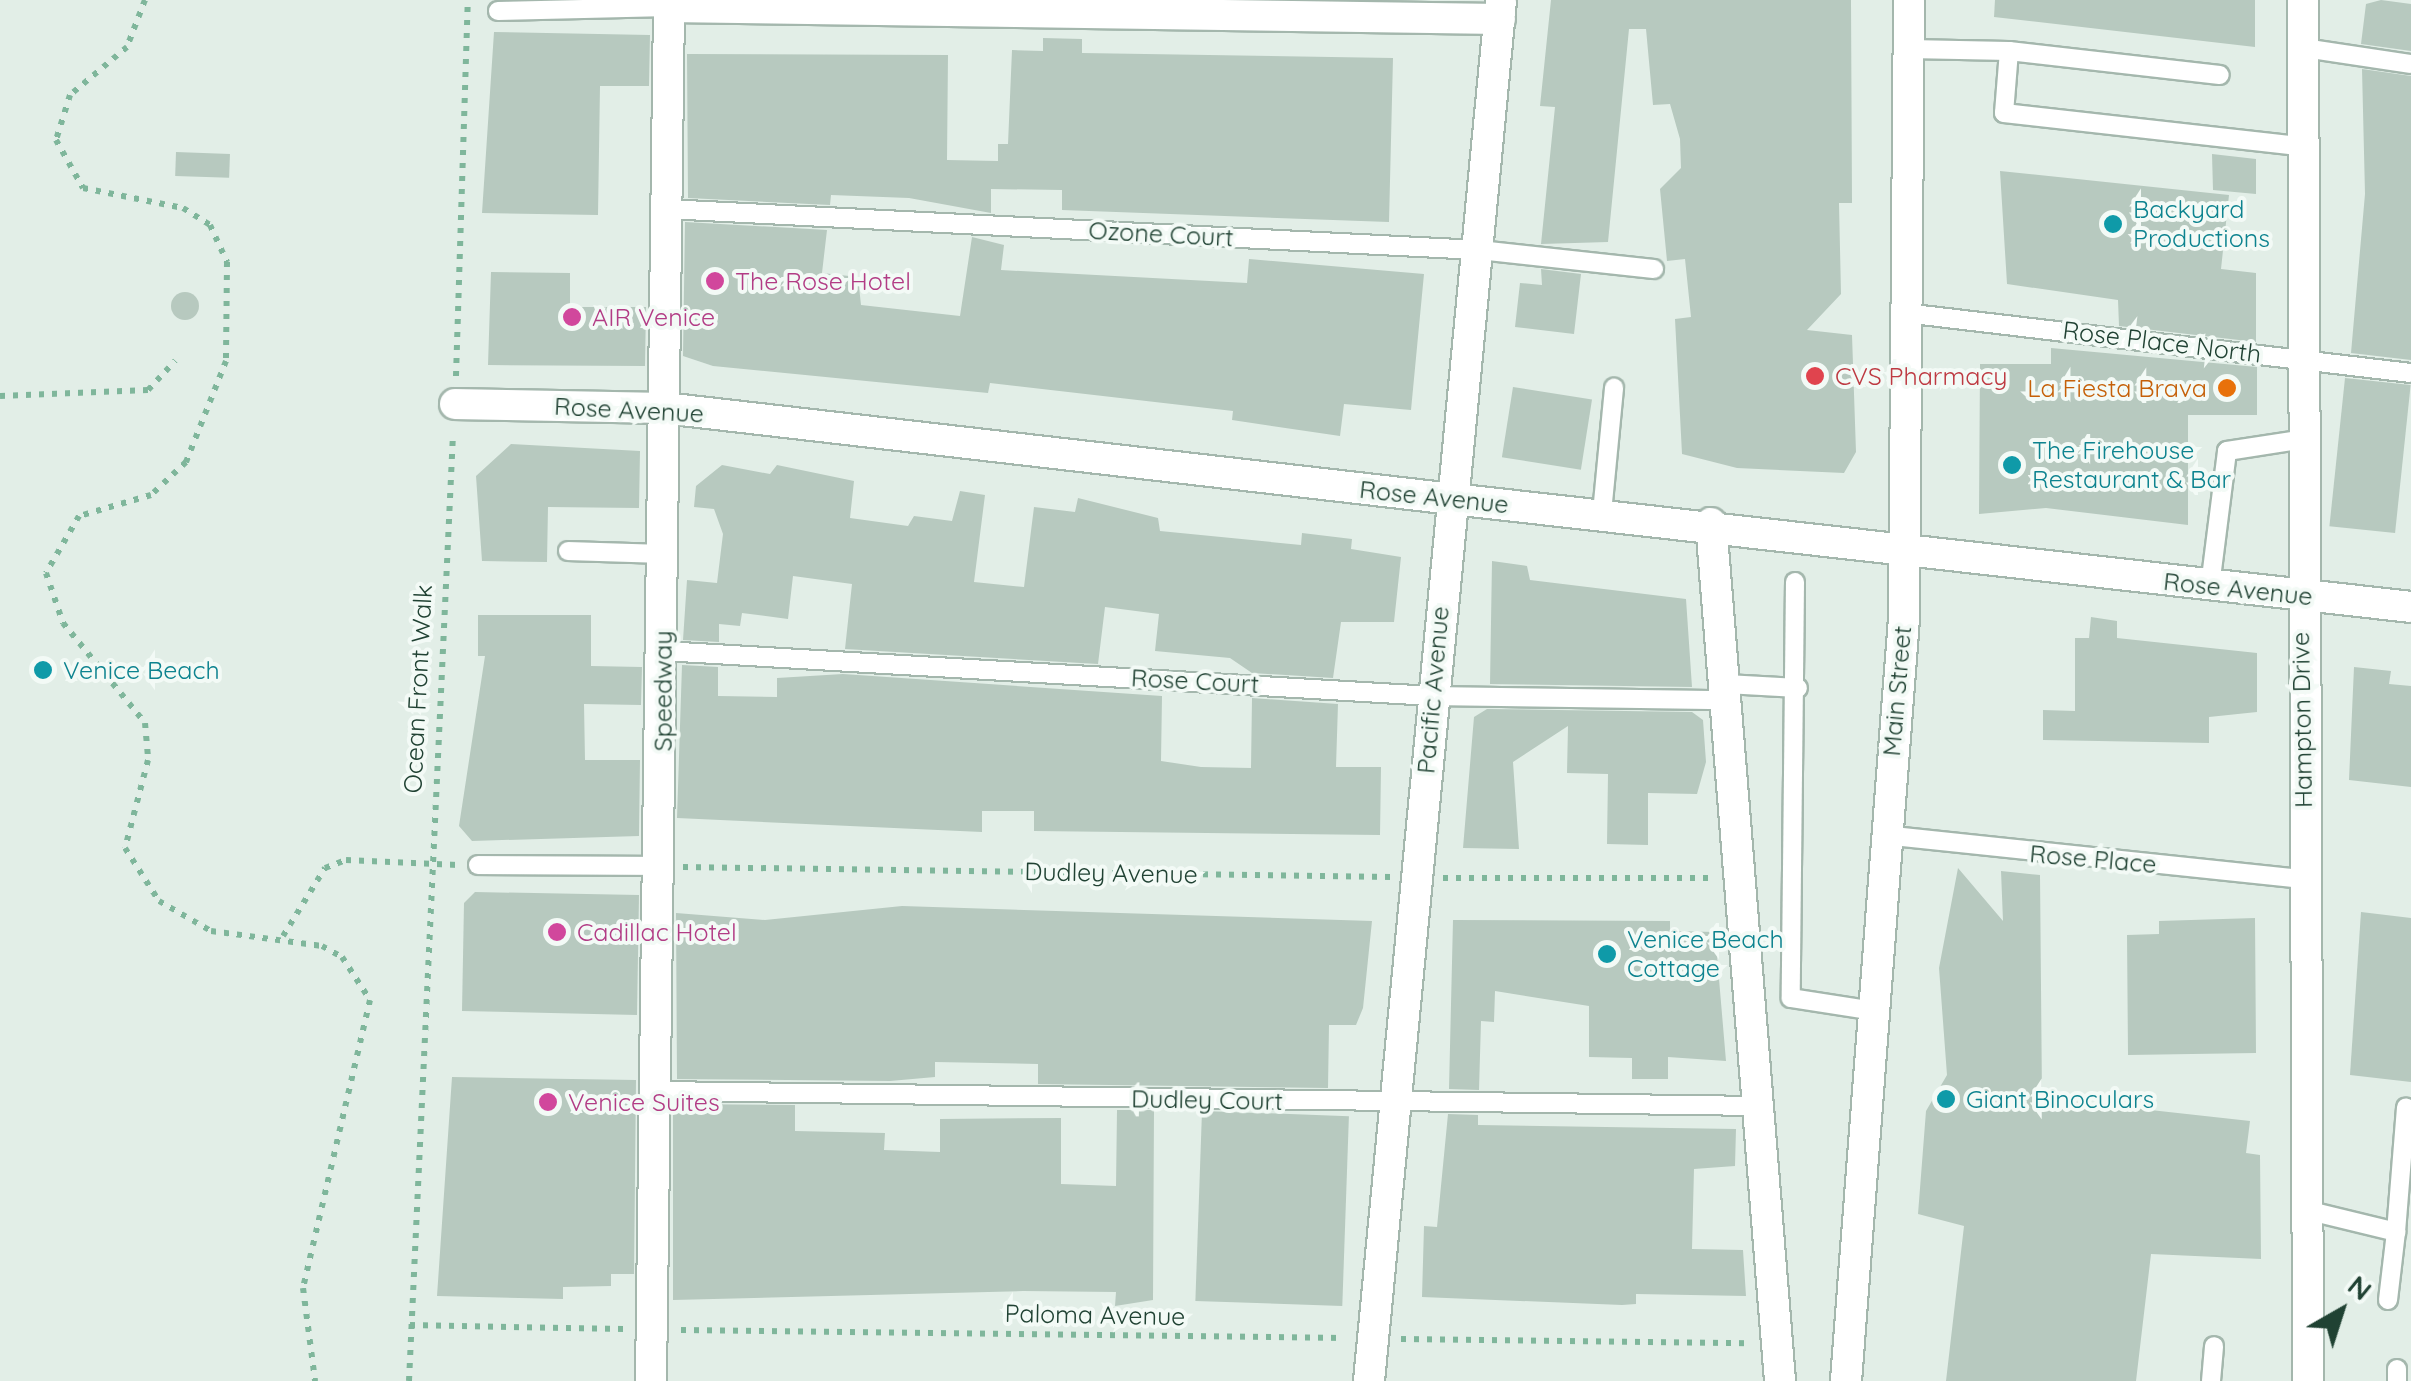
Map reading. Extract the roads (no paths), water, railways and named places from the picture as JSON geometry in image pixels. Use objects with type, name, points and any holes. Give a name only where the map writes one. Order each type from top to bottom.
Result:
[{"type":"street","name":"Main Street","points":[[1846,1381],[1868,1010],[1906,548],[1913,314],[1908,0]]},
{"type":"street","name":"Hampton Drive","points":[[2303,0],[2305,147],[2298,358],[2310,1211],[2308,1381]]},
{"type":"street","points":[[669,3],[1501,9]]},
{"type":"street","name":"Speedway","points":[[652,1381],[662,866],[669,3]]},
{"type":"street","name":"Pacific Avenue","points":[[1370,1381],[1431,696],[1501,9]]},
{"type":"street","name":"Rose Avenue","points":[[455,404],[664,408],[1453,499],[1712,523],[2210,586],[2411,607]]},
{"type":"street","points":[[1712,523],[1780,1381]]},
{"type":"lane","points":[[498,11],[669,3]]},
{"type":"lane","points":[[2304,48],[2411,64]]},
{"type":"lane","points":[[1910,50],[2008,51],[2220,75]]},
{"type":"lane","points":[[2008,51],[2004,113],[2305,147]]},
{"type":"lane","name":"Ozone Court","points":[[666,209],[1479,250],[1654,270]]},
{"type":"lane","name":"Rose Place North","points":[[1913,314],[2411,372]]},
{"type":"lane","points":[[1602,513],[1614,388]]},
{"type":"lane","points":[[2210,586],[2227,451],[2299,440]]},
{"type":"lane","points":[[568,552],[663,554]]},
{"type":"lane","points":[[1795,582],[1798,688],[1791,998],[1868,1010]]},
{"type":"lane","name":"Rose Court","points":[[663,650],[1431,696],[1798,688]]},
{"type":"lane","name":"Rose Place","points":[[1883,835],[2304,879]]},
{"type":"lane","points":[[478,865],[662,866]]},
{"type":"lane","name":"Dudley Court","points":[[658,1090],[1397,1104],[1756,1106]]},
{"type":"lane","points":[[2388,1300],[2406,1107]]},
{"type":"lane","points":[[2310,1211],[2396,1232]]},
{"type":"lane","points":[[2211,1381],[2214,1346]]},
{"type":"place","name":"Backyard Productions","points":[[2113,224]]},
{"type":"place","name":"The Rose Hotel","points":[[715,281]]},
{"type":"place","name":"AIR Venice","points":[[572,317]]},
{"type":"place","name":"CVS Pharmacy","points":[[1815,376]]},
{"type":"place","name":"La Fiesta Brava","points":[[2227,388]]},
{"type":"place","name":"The Firehouse Restaurant & Bar","points":[[2012,465]]},
{"type":"place","name":"Venice Beach","points":[[43,670]]},
{"type":"place","name":"Cadillac Hotel","points":[[557,932]]},
{"type":"place","name":"Venice Beach Cottage","points":[[1607,954]]},
{"type":"place","name":"Giant Binoculars","points":[[1946,1099]]},
{"type":"place","name":"Venice Suites","points":[[548,1102]]}]
